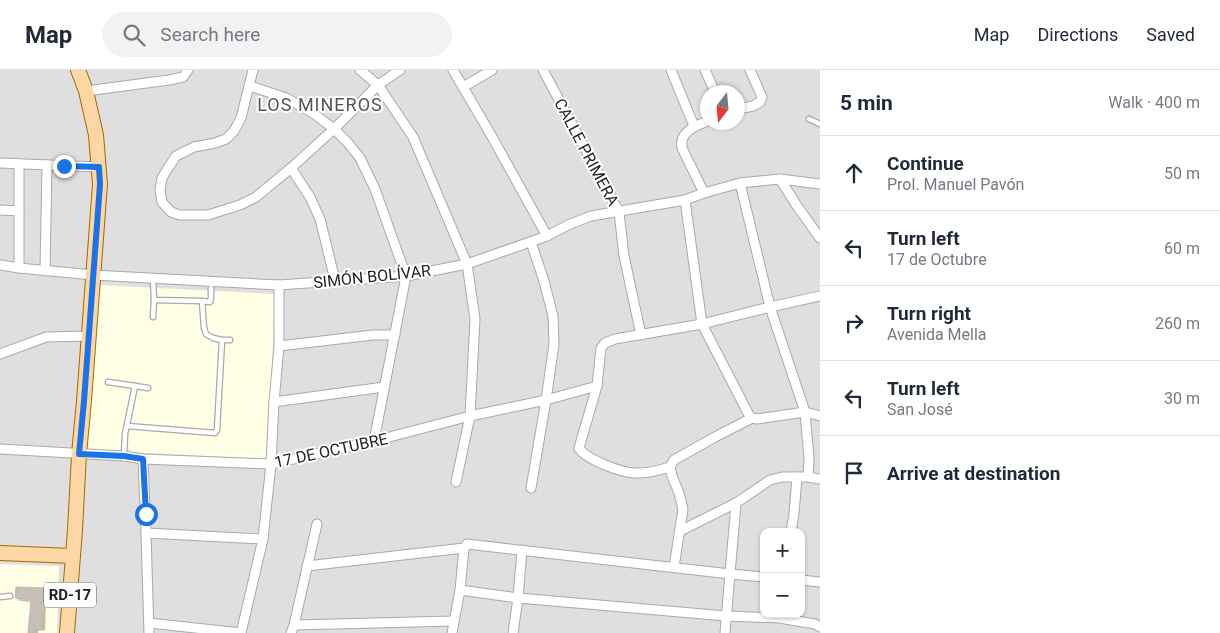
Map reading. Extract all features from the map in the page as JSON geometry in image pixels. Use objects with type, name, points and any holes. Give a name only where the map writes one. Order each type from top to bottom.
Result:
[{"type":"main road","name":"RD-17","points":[[67,633],[100,184],[96,136],[86,92],[78,70]]},
{"type":"main road","points":[[0,553],[73,556]]},
{"type":"street","points":[[86,92],[170,80],[183,77],[188,70]]},
{"type":"street","points":[[253,70],[241,118],[234,131],[226,139],[194,147],[176,156],[162,178],[160,190],[162,202],[171,212],[180,215],[208,215],[240,205],[256,196],[291,168],[334,129],[378,85],[400,70]]},
{"type":"street","points":[[360,70],[378,85],[413,137],[467,264],[475,319],[470,416],[456,482]]},
{"type":"street","points":[[453,70],[547,236]]},
{"type":"street","points":[[463,87],[492,70]]},
{"type":"street","name":"CALLE PRIMERA","points":[[543,70],[619,212],[624,256],[641,335]]},
{"type":"street","points":[[671,70],[694,126]]},
{"type":"street","points":[[705,70],[712,85]]},
{"type":"street","points":[[745,108],[760,102],[762,97],[750,70]]},
{"type":"street","points":[[250,86],[286,98],[313,113],[334,129],[348,143],[360,158],[375,189],[406,276],[374,441]]},
{"type":"street","points":[[700,124],[694,126],[684,135],[681,141],[682,148],[704,193]]},
{"type":"street","points":[[0,163],[99,167]]},
{"type":"street","points":[[19,164],[19,268]]},
{"type":"street","points":[[45,271],[47,165]]},
{"type":"street","points":[[291,168],[310,196],[320,219],[335,280]]},
{"type":"street","points":[[780,179],[820,238]]},
{"type":"street","name":"SIMÓN BOLÍVAR","points":[[0,265],[93,275],[279,285],[406,276],[467,264],[547,236],[591,216],[685,200],[740,183],[780,179],[820,184]]},
{"type":"street","points":[[740,183],[770,307],[805,412],[809,458],[808,477]]},
{"type":"street","points":[[685,200],[702,324],[752,418]]},
{"type":"street","points":[[0,210],[19,211]]},
{"type":"street","points":[[531,242],[553,316],[554,344],[531,488]]},
{"type":"street","points":[[149,623],[241,633],[263,539],[271,464],[279,346],[279,285]]},
{"type":"street","points":[[670,467],[649,473],[634,474],[599,463],[582,453],[579,448],[597,386],[601,348],[605,343],[615,339],[702,324],[820,296]]},
{"type":"street","points":[[279,346],[373,335],[395,335]]},
{"type":"street","points":[[0,354],[46,337],[89,336]]},
{"type":"street","name":"17 DE OCTUBRE","points":[[0,449],[124,456],[143,459],[271,464],[374,441],[470,416],[546,400],[597,386]]},
{"type":"street","points":[[274,402],[384,388]]},
{"type":"street","points":[[674,567],[683,509],[670,467],[674,460],[752,418],[758,419],[805,412],[820,416]]},
{"type":"street","points":[[143,459],[149,633]]},
{"type":"street","points":[[680,531],[736,503],[770,480],[782,477],[820,479]]},
{"type":"street","points":[[791,528],[797,477]]},
{"type":"street","points":[[725,633],[736,503]]},
{"type":"street","points":[[317,524],[293,629],[453,621]]},
{"type":"street","points":[[146,532],[263,539]]},
{"type":"street","points":[[307,566],[464,548],[467,544],[760,576]]},
{"type":"street","points":[[452,633],[460,590],[464,548]]},
{"type":"street","points":[[513,633],[522,550]]},
{"type":"street","points":[[805,580],[820,582]]},
{"type":"street","points":[[460,590],[518,598],[726,616],[760,616]]},
{"type":"street","points":[[789,618],[820,626]]},
{"type":"lane","points":[[809,119],[820,124]]},
{"type":"lane","points":[[153,278],[153,317]]},
{"type":"lane","points":[[154,300],[210,302],[211,288]]},
{"type":"lane","points":[[202,301],[206,334],[213,338],[230,340]]},
{"type":"lane","points":[[127,426],[215,433],[217,430],[222,340]]},
{"type":"lane","points":[[108,382],[148,388]]},
{"type":"lane","points":[[124,456],[125,434],[135,386]]},
{"type":"lane","points":[[0,597],[10,596]]},
{"type":"shaded area","points":[[0,70],[820,70],[820,633],[0,633]]},
{"type":"shaded area","points":[[100,285],[275,294],[268,459],[87,450]]},
{"type":"shaded area","points":[[0,564],[59,566],[57,633],[0,633]]},
{"type":"building","points":[[16,587],[47,588],[45,600],[42,600],[41,628],[34,628],[34,633],[28,633],[31,600],[15,598]]},
{"type":"district","name":"LOS MINEROS","points":[[320,105]]},
{"type":"route","points":[[64,166],[99,167],[100,184],[79,454],[124,456],[143,459],[146,514]]}]
